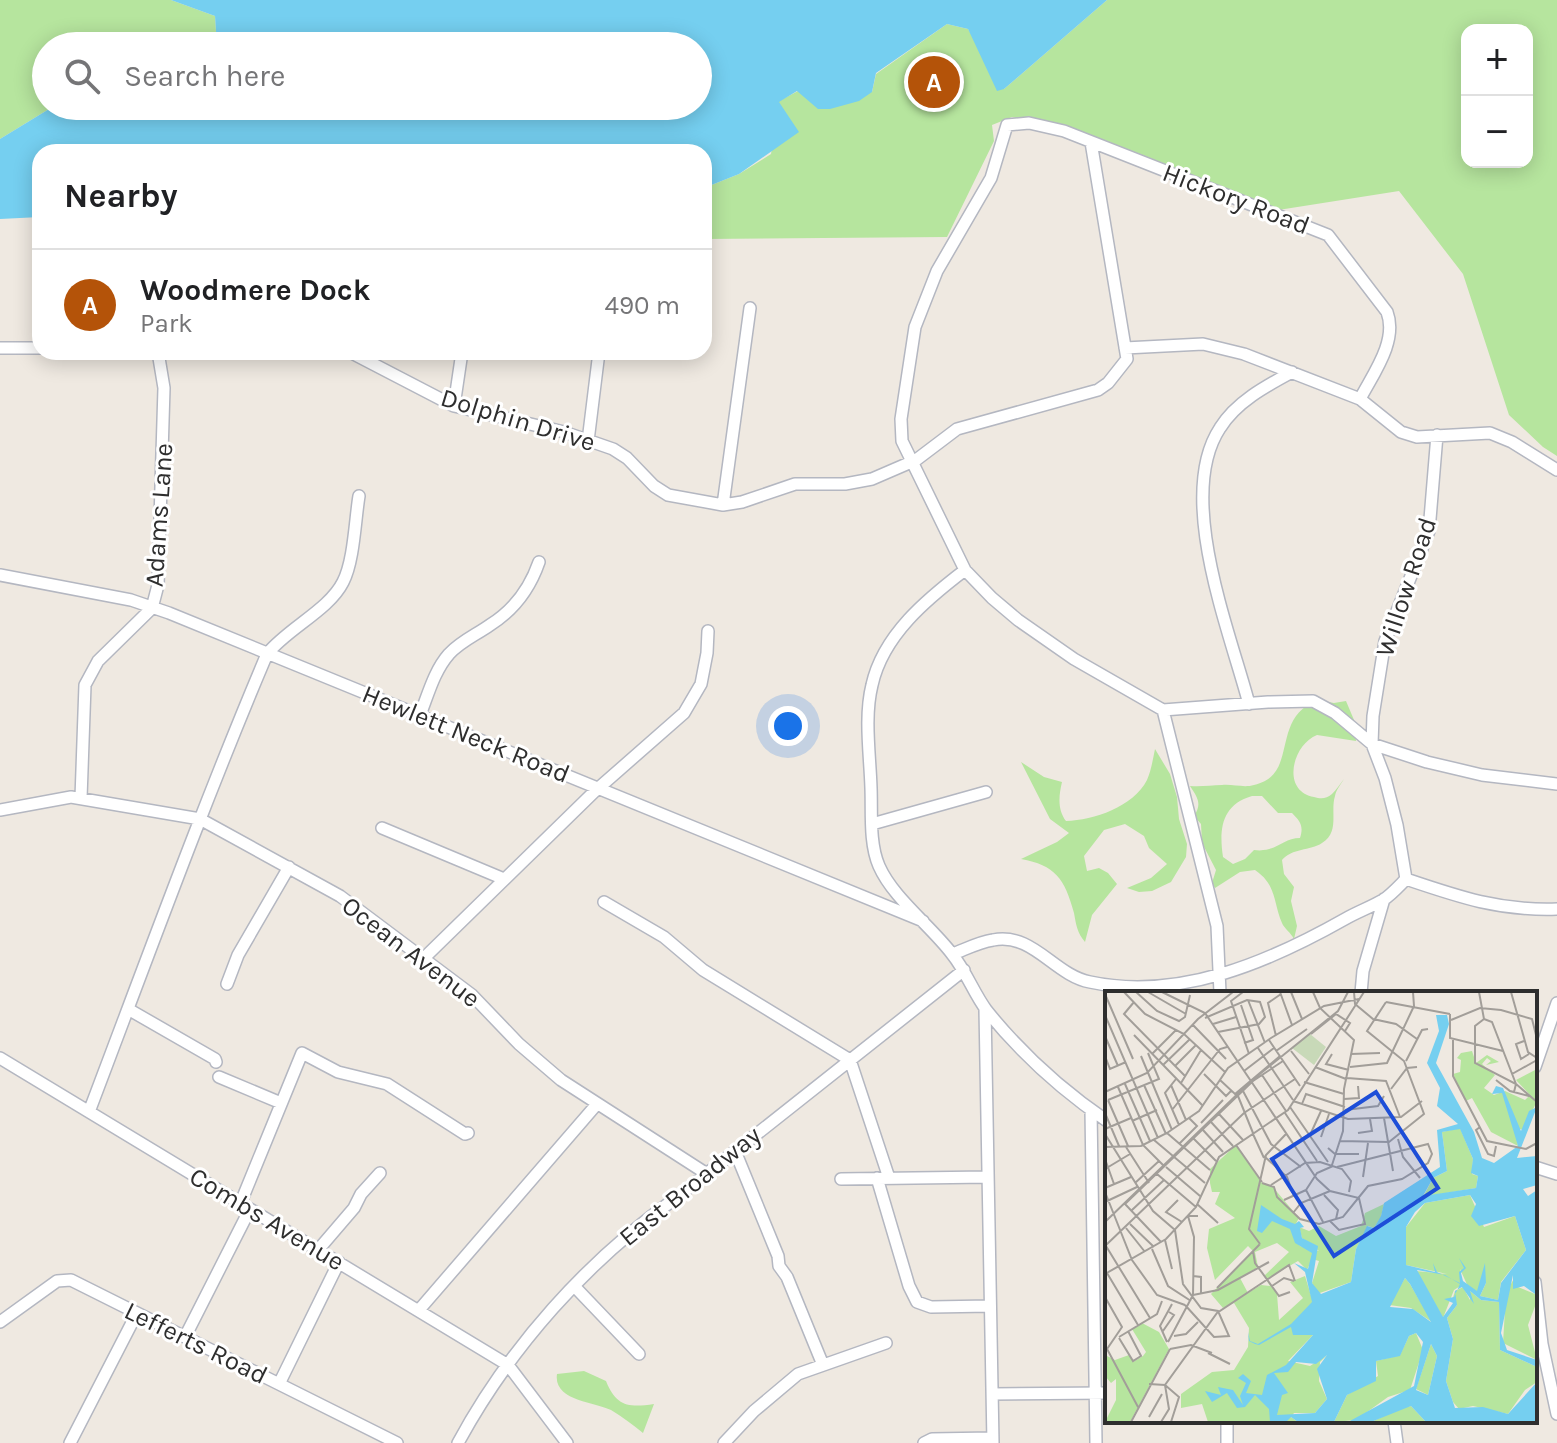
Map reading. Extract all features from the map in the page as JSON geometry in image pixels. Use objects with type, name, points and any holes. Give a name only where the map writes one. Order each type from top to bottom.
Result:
[{"type":"street","name":"Hickory Road","points":[[911,462],[902,441],[901,419],[915,327],[937,271],[991,178],[1007,125],[1029,123],[1052,127],[1328,235],[1387,312],[1392,324],[1388,341],[1360,399]]},
{"type":"street","points":[[1091,142],[1125,348],[1203,344],[1244,354],[1360,399],[1401,432],[1417,437],[1475,432],[1499,435],[1557,470]]},
{"type":"street","points":[[723,505],[750,308]]},
{"type":"street","points":[[0,348],[32,348]]},
{"type":"street","name":"Dolphin Drive","points":[[365,360],[454,406],[540,426],[588,441],[627,458],[654,486],[668,495],[723,505],[742,502],[795,484],[859,483],[911,462],[932,450],[957,429],[1098,390],[1120,371],[1127,359],[1125,348]]},
{"type":"street","name":"Adams Lane","points":[[81,798],[85,685],[98,661],[152,608],[160,571],[164,388],[159,360]]},
{"type":"street","points":[[454,406],[461,360]]},
{"type":"street","points":[[588,441],[598,360]]},
{"type":"street","points":[[1249,704],[1207,555],[1203,508],[1207,463],[1213,440],[1230,415],[1251,397],[1292,372]]},
{"type":"street","name":"Willow Road","points":[[1406,879],[1397,825],[1372,744],[1373,716],[1385,641],[1429,531],[1437,435]]},
{"type":"street","points":[[911,462],[965,570],[992,598],[1074,659],[1163,710],[1313,701],[1335,713],[1372,744],[1427,762],[1482,775],[1557,784]]},
{"type":"street","points":[[89,1112],[200,819],[267,654],[280,638],[330,599],[343,583],[359,496]]},
{"type":"street","points":[[420,715],[446,658],[463,641],[491,625],[510,609],[529,587],[539,562]]},
{"type":"street","points":[[965,570],[929,597],[904,624],[875,672],[869,717],[872,824],[879,867],[953,954],[985,1009],[1065,1091],[1105,1120]]},
{"type":"street","name":"Hewlett Neck Road","points":[[0,575],[131,600],[923,921]]},
{"type":"street","points":[[424,958],[598,788],[672,725],[694,699],[705,665],[708,631]]},
{"type":"street","points":[[1163,710],[1217,926],[1220,991]]},
{"type":"street","points":[[872,824],[986,792]]},
{"type":"street","name":"Ocean Avenue","points":[[0,810],[63,798],[81,798],[200,819],[340,896],[472,995],[548,1071],[707,1174]]},
{"type":"street","points":[[382,828],[504,879]]},
{"type":"street","points":[[227,984],[238,955],[289,867]]},
{"type":"street","points":[[953,954],[991,940],[1016,940],[1029,945],[1070,975],[1086,982],[1116,987],[1168,986],[1220,974],[1288,949],[1384,899],[1406,879],[1499,907],[1557,909]]},
{"type":"street","points":[[1361,991],[1369,948],[1384,899]]},
{"type":"street","points":[[604,902],[664,937],[703,970],[850,1060],[909,1286],[917,1302],[931,1307],[990,1306]]},
{"type":"street","name":"East Broadway","points":[[458,1443],[478,1406],[521,1346],[607,1252],[964,970]]},
{"type":"street","points":[[1537,1061],[1557,1003]]},
{"type":"street","points":[[128,1009],[216,1062]]},
{"type":"street","points":[[924,1443],[932,1439],[992,1441],[985,1009]]},
{"type":"street","points":[[185,1337],[246,1206],[281,1103],[302,1053],[338,1072],[387,1084],[465,1134],[468,1133]]},
{"type":"street","name":"Combs Avenue","points":[[0,1058],[508,1365]]},
{"type":"street","points":[[219,1077],[281,1103]]},
{"type":"street","points":[[419,1310],[597,1104]]},
{"type":"street","points":[[1091,1110],[1101,1394],[1096,1443]]},
{"type":"street","points":[[735,1151],[778,1256],[779,1266],[787,1277],[823,1365]]},
{"type":"street","points":[[1537,1168],[1557,1174]]},
{"type":"street","points":[[318,1250],[380,1173]]},
{"type":"street","points":[[841,1179],[988,1177]]},
{"type":"street","points":[[279,1384],[339,1262]]},
{"type":"street","name":"Lefferts Road","points":[[0,1322],[63,1280],[71,1280],[397,1443]]},
{"type":"street","points":[[575,1287],[639,1354]]},
{"type":"street","points":[[1537,1300],[1542,1344],[1557,1414]]},
{"type":"street","points":[[70,1443],[137,1313]]},
{"type":"street","points":[[724,1443],[754,1411],[798,1374],[886,1343]]},
{"type":"street","points":[[508,1365],[567,1443]]},
{"type":"street","points":[[992,1394],[1101,1394]]},
{"type":"street","points":[[1394,1423],[1397,1443]]},
{"type":"green space","points":[[0,0],[171,0],[215,16],[216,32],[32,32],[32,119],[0,139]]},
{"type":"green space","points":[[1107,0],[1557,0],[1557,456],[1509,415],[1463,274],[1399,191],[1272,211],[1064,129],[1012,117],[992,125],[994,141],[947,237],[712,239],[712,185],[739,174],[771,154],[779,101],[798,91],[872,92],[876,74],[947,24],[968,29],[1004,89]]},
{"type":"green space","points":[[1318,700],[1334,703],[1346,701],[1354,720],[1356,741],[1317,735],[1308,740],[1296,757],[1294,777],[1304,793],[1326,798],[1344,779],[1336,794],[1333,828],[1328,838],[1317,846],[1291,853],[1282,860],[1284,874],[1294,887],[1291,901],[1297,926],[1294,939],[1282,923],[1271,888],[1255,870],[1240,872],[1215,888],[1212,883],[1216,870],[1202,843],[1201,824],[1194,816],[1198,801],[1190,786],[1250,786],[1268,779],[1277,770],[1288,732],[1303,708]],"holes":[[[1262,796],[1278,813],[1292,813],[1295,816],[1301,827],[1300,838],[1268,849],[1254,850],[1245,859],[1233,864],[1223,857],[1221,837],[1224,820],[1242,800]]]},
{"type":"green space","points":[[1155,749],[1170,774],[1177,797],[1179,819],[1187,844],[1186,857],[1171,882],[1152,891],[1139,892],[1127,888],[1151,878],[1167,864],[1149,848],[1144,836],[1125,824],[1104,830],[1084,856],[1087,871],[1099,868],[1117,884],[1092,915],[1085,942],[1077,928],[1067,891],[1057,876],[1042,865],[1021,859],[1069,833],[1050,819],[1021,762],[1044,777],[1062,782],[1061,812],[1066,821],[1077,820],[1100,815],[1132,798],[1147,780]]},
{"type":"green space","points":[[584,1371],[606,1381],[614,1396],[624,1403],[637,1406],[654,1404],[643,1433],[611,1410],[576,1399],[562,1390],[557,1374]]},
{"type":"water","points":[[171,0],[1107,0],[1004,89],[997,91],[968,29],[947,24],[876,73],[872,92],[859,101],[818,109],[797,91],[779,102],[799,132],[739,174],[712,185],[712,144],[32,144],[32,217],[0,219],[0,139],[32,119],[712,120],[712,32],[216,32],[215,16]]},
{"type":"place","name":"Woodmere Dock","points":[[934,82]]}]
